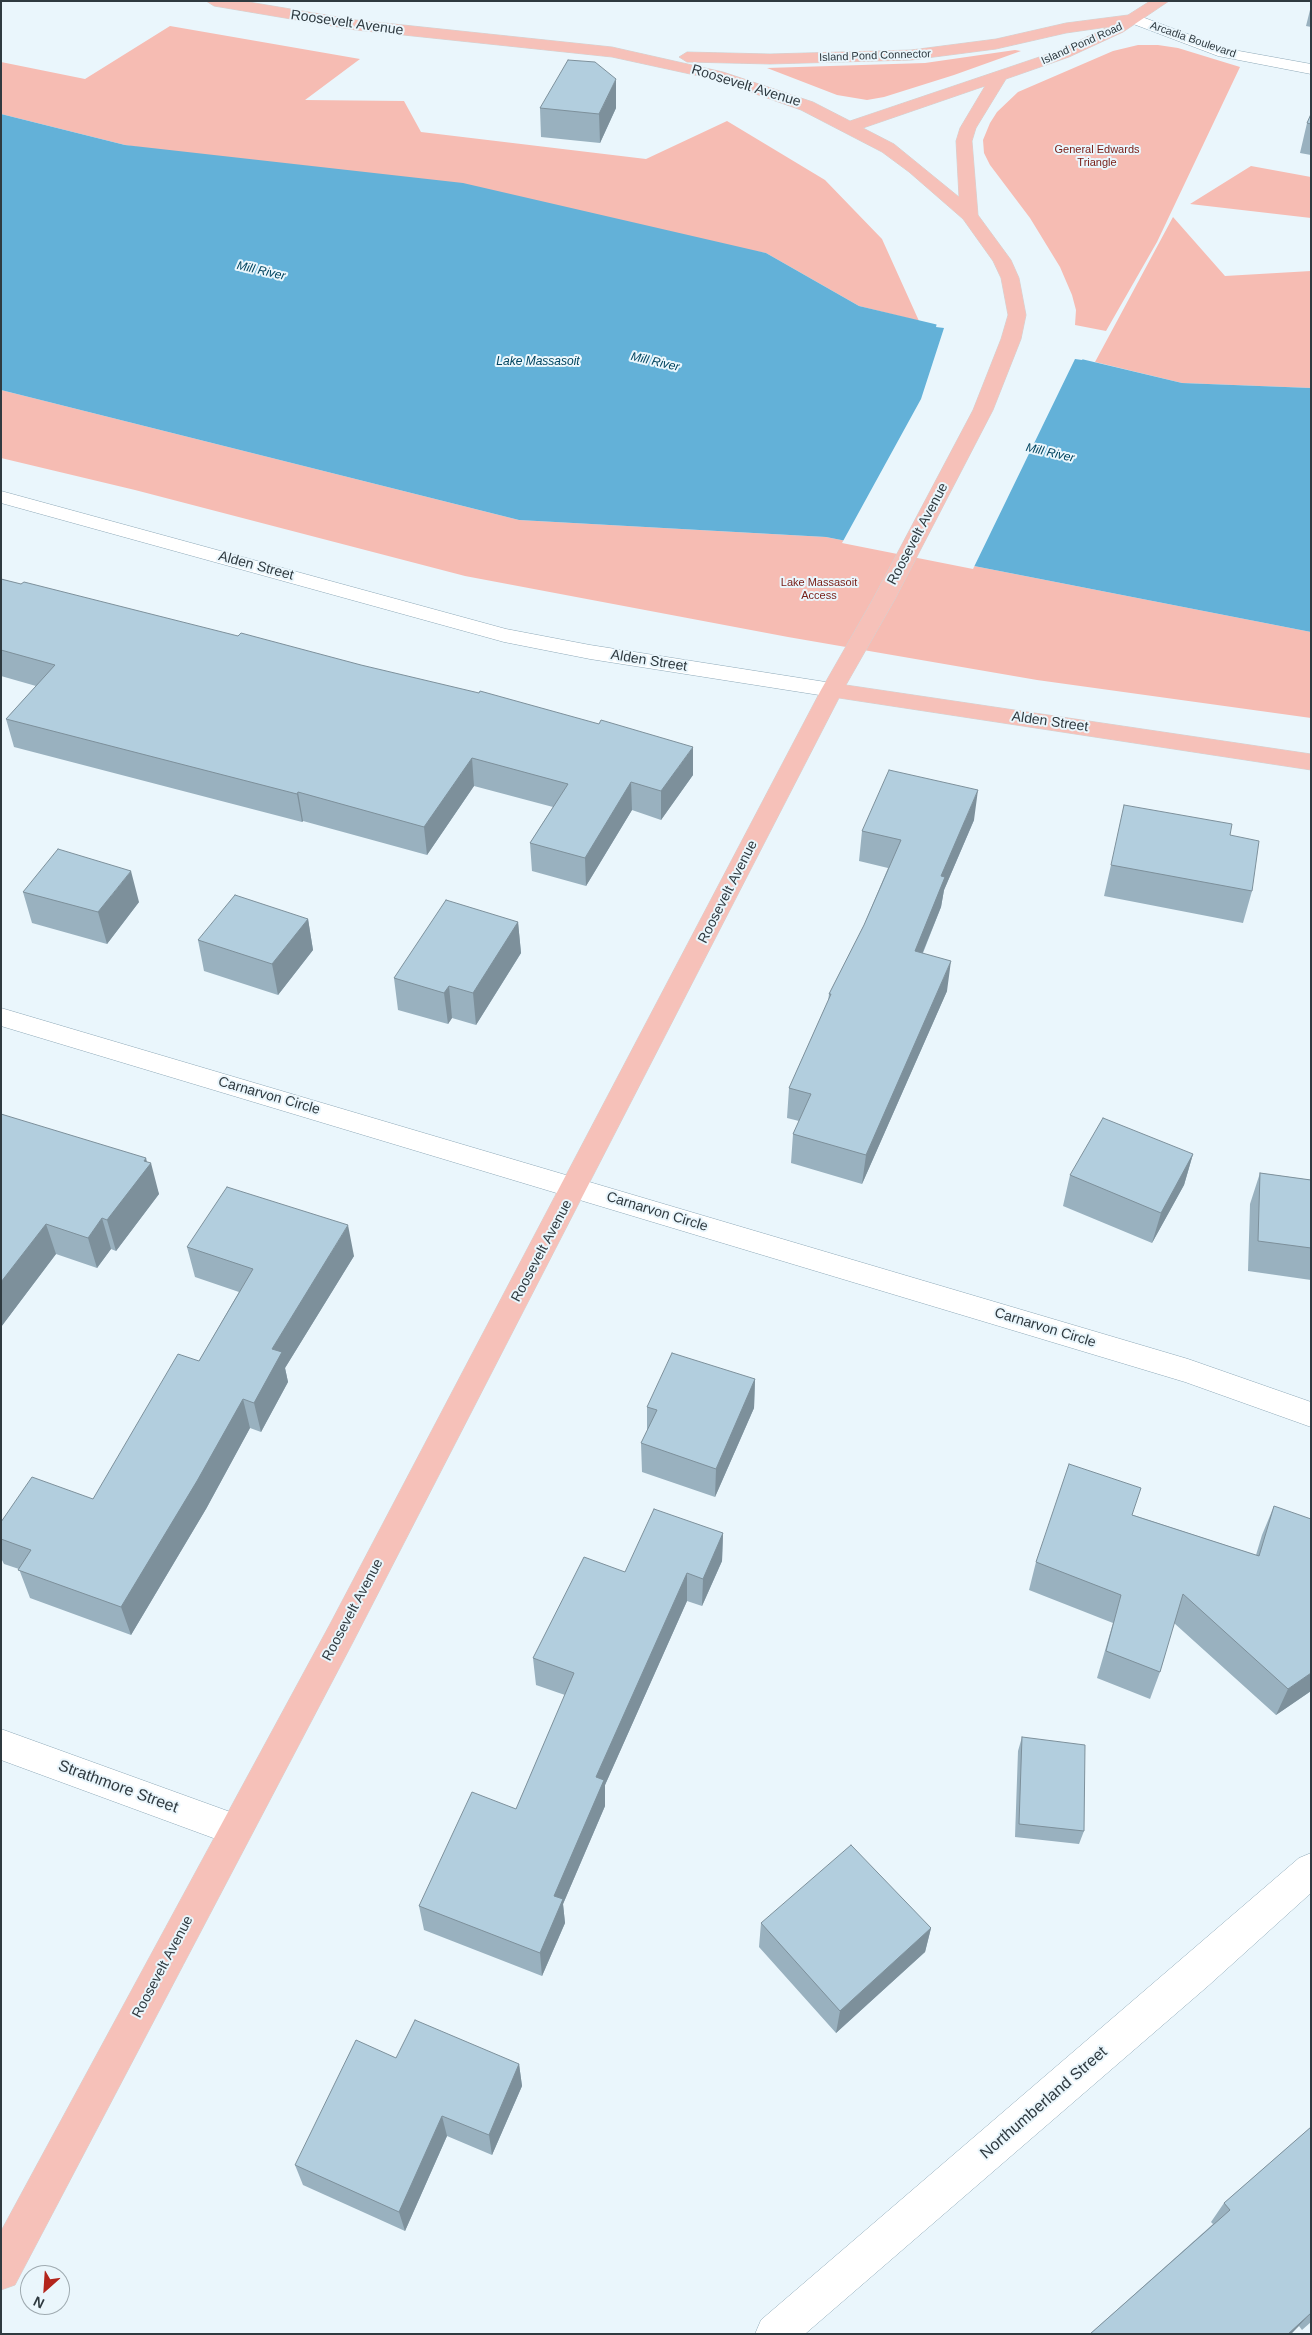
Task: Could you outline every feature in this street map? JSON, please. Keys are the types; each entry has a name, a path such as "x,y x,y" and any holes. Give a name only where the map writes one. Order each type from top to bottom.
{"main road":[{"name":"Roosevelt Avenue","path":"1,2271 575,1187 832,690 884,600 983,410 1011,339 1017,315 1010,278 1002,260 969,215 915,168 888,148 807,106 764,90 690,68 612,52 356,25 214,1"},
{"name":"Island Pond Road","path":"850,127 1076,49 1134,19 1160,1"},
{"name":"Island Pond Connector","path":"612,52 770,59 911,56 996,44 1066,28 1134,19"},
{"path":"969,215 964,141 976,114 999,77"},
{"name":"Alden Street","path":"832,690 1311,762"}],"street":[{"name":"Arcadia Boulevard","path":"1134,19 1224,52 1311,70"},
{"name":"Alden Street","path":"1,497 504,635 590,652 832,690"},
{"name":"Carnarvon Circle","path":"1,1017 1188,1371 1311,1415"},
{"name":"Strathmore Street","path":"1,1744 235,1830"},
{"name":"Northumberland Street","path":"775,2334 1195,1974 1311,1870"}],"green space":[{"path":"170,26 360,59 305,100 404,101 421,132 646,159 727,121 825,180 882,239 919,321 859,306 766,253 125,145 1,114 1,62 85,79"},
{"name":"General Edwards Triangle","path":"1138,45 1178,48 1240,67 1157,242 1106,331 1075,325 1076,310 1060,267 1030,218 990,165 984,153 983,140 997,112 1018,92 1113,51"},
{"path":"1015,50 1021,51 954,75 884,97 867,100 837,95 767,68 925,63"},
{"path":"1251,166 1311,177 1311,218 1190,204"},
{"path":"1173,217 1225,276 1311,271 1311,388 1182,383 1095,362"},
{"name":"Lake Massasoit Access","path":"1,390 519,520 826,537 1311,632 1311,718 1037,680 788,637 465,576 135,490 1,458"}],"water":[{"name":"Lake Massasoit","path":"1,114 125,145 463,183 766,253 859,306 1182,383 1311,388 1311,632 826,537 519,520 1,390"}],"pier":[{"path":"937,323 1084,357 1082,360 1075,359 973,569 842,543 921,399 944,328 936,327"}],"building":[{"path":"568,60 595,62 616,79 599,114 540,108"},
{"path":"1311,114 1311,124 1307,123"},
{"path":"1,579 21,584 24,582 238,636 241,633 361,665 479,693 480,691 599,724 601,720 693,747 661,791 631,782 585,858 530,843 568,784 472,758 424,827 298,792 297,794 6,719 55,665 1,650"},
{"path":"889,770 978,790 941,876 945,877 915,951 951,961 866,1155 793,1134 811,1094 789,1088 831,994 829,994 864,925 901,840 862,831"},
{"path":"1124,805 1232,824 1230,835 1259,841 1252,891 1111,865"},
{"path":"58,849 131,871 98,912 23,892"},
{"path":"235,895 308,919 272,964 198,940"},
{"path":"446,900 518,922 473,993 449,986 444,993 394,978"},
{"path":"1,1114 146,1158 144,1161 151,1163 107,1220 102,1218 88,1238 46,1224 1,1282"},
{"path":"1103,1118 1193,1154 1161,1213 1070,1175"},
{"path":"1260,1173 1311,1180 1311,1248 1258,1241"},
{"path":"227,1187 348,1225 272,1349 282,1352 254,1403 243,1399 197,1481 121,1607 18,1570 31,1550 1,1539 1,1522 32,1477 93,1499 178,1354 199,1361 253,1269 187,1247"},
{"path":"672,1353 755,1379 716,1469 641,1443 657,1410 647,1407"},
{"path":"1069,1464 1141,1488 1132,1515 1259,1556 1274,1506 1311,1519 1311,1673 1288,1689 1183,1594 1160,1672 1106,1651 1121,1595 1036,1562"},
{"path":"654,1509 723,1533 703,1579 687,1573 596,1777 604,1780 554,1896 563,1899 540,1953 419,1906 472,1792 516,1809 574,1673 533,1658 584,1557 625,1572"},
{"path":"1022,1737 1085,1745 1084,1831 1019,1824"},
{"path":"851,1845 931,1928 840,2011 761,1923"},
{"path":"415,2020 519,2064 489,2135 442,2116 399,2212 295,2165 356,2040 396,2058"},
{"path":"1311,2127 1311,2313 1288,2334 1090,2334 1230,2210 1224,2203"}],"water label":[{"name":"Mill River","path":"261,271"},
{"name":"Mill River","path":"655,362"},
{"name":"Mill River","path":"1050,453"}]}
